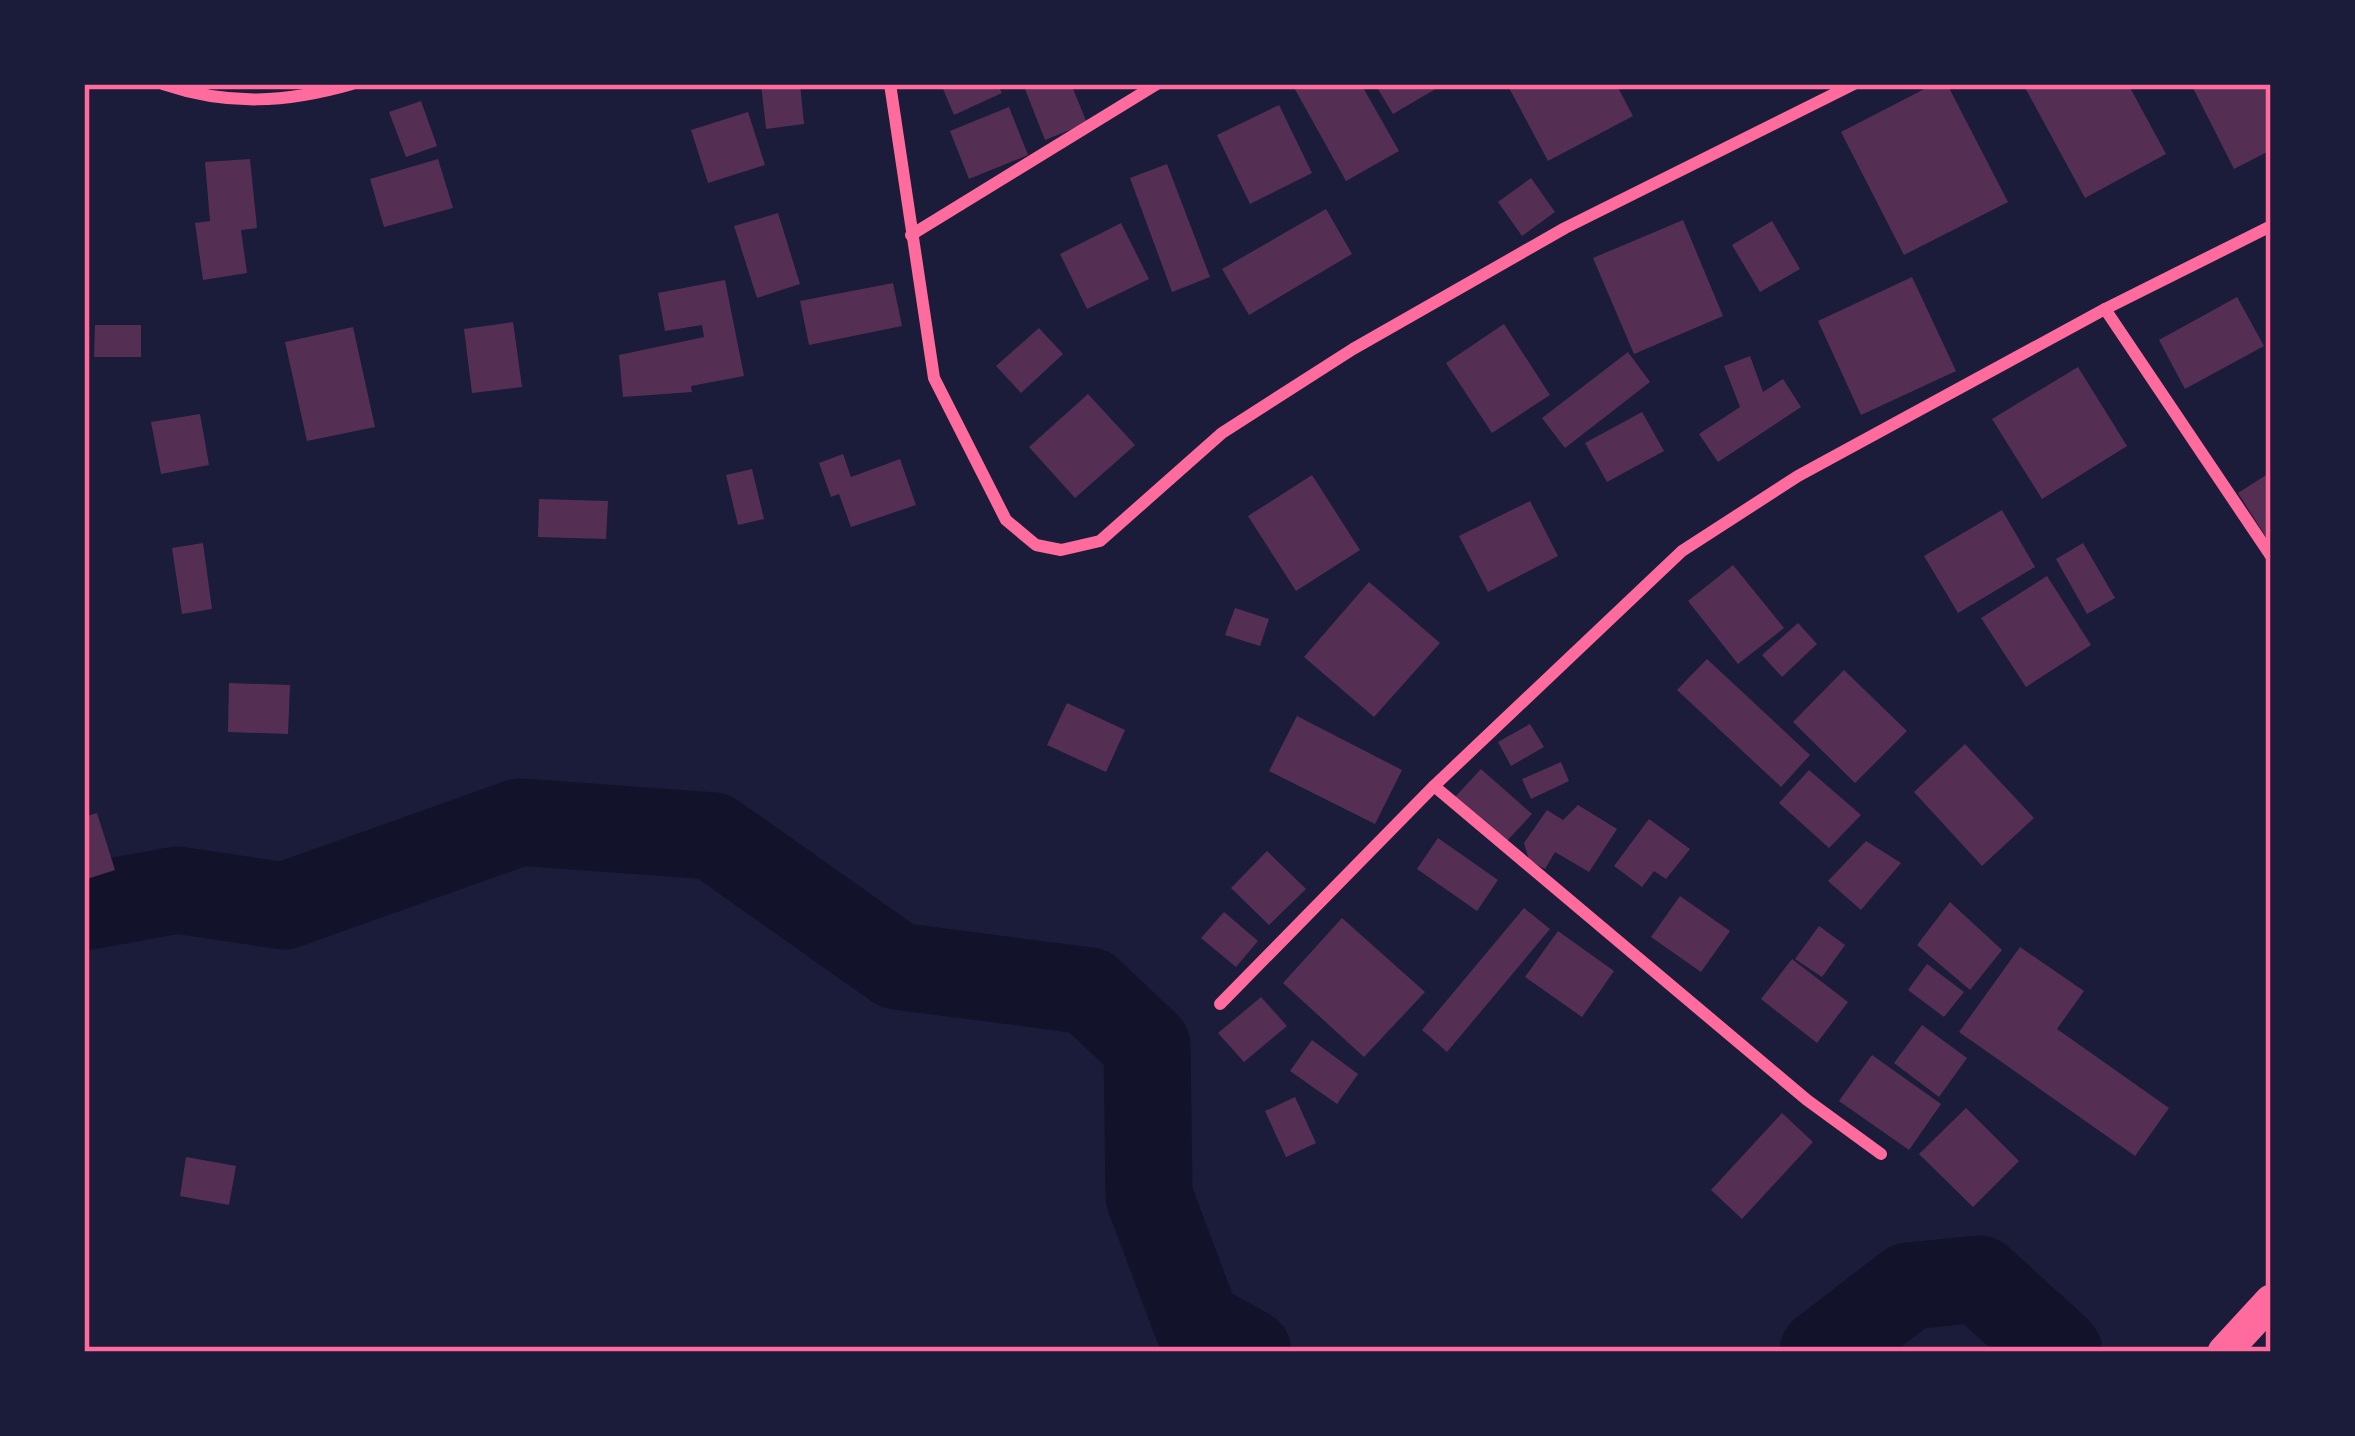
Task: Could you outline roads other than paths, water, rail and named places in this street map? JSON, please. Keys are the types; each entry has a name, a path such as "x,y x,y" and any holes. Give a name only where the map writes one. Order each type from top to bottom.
{"highway":[{"path":"2224,1352 2271,1301"}],"street":[{"path":"163,84 204,98 265,101 297,100 352,84"},
{"path":"890,84 934,378 1006,520 1036,545 1061,550 1100,541 1222,433 1353,349 1565,228 1854,84"},
{"path":"911,235 1157,84"},
{"path":"1220,1004 1434,786 1682,550 1798,476 2105,309 2271,226"},
{"path":"2105,309 2271,556"},
{"path":"1434,786 1808,1100 1881,1154"}],"waterway":[{"path":"84,907 177,890 284,906 520,822 713,836 897,966 1089,991 1147,1046 1149,1196 1197,1324 1248,1352"},
{"path":"1823,1352 1909,1286 1979,1279 2059,1352"}]}
